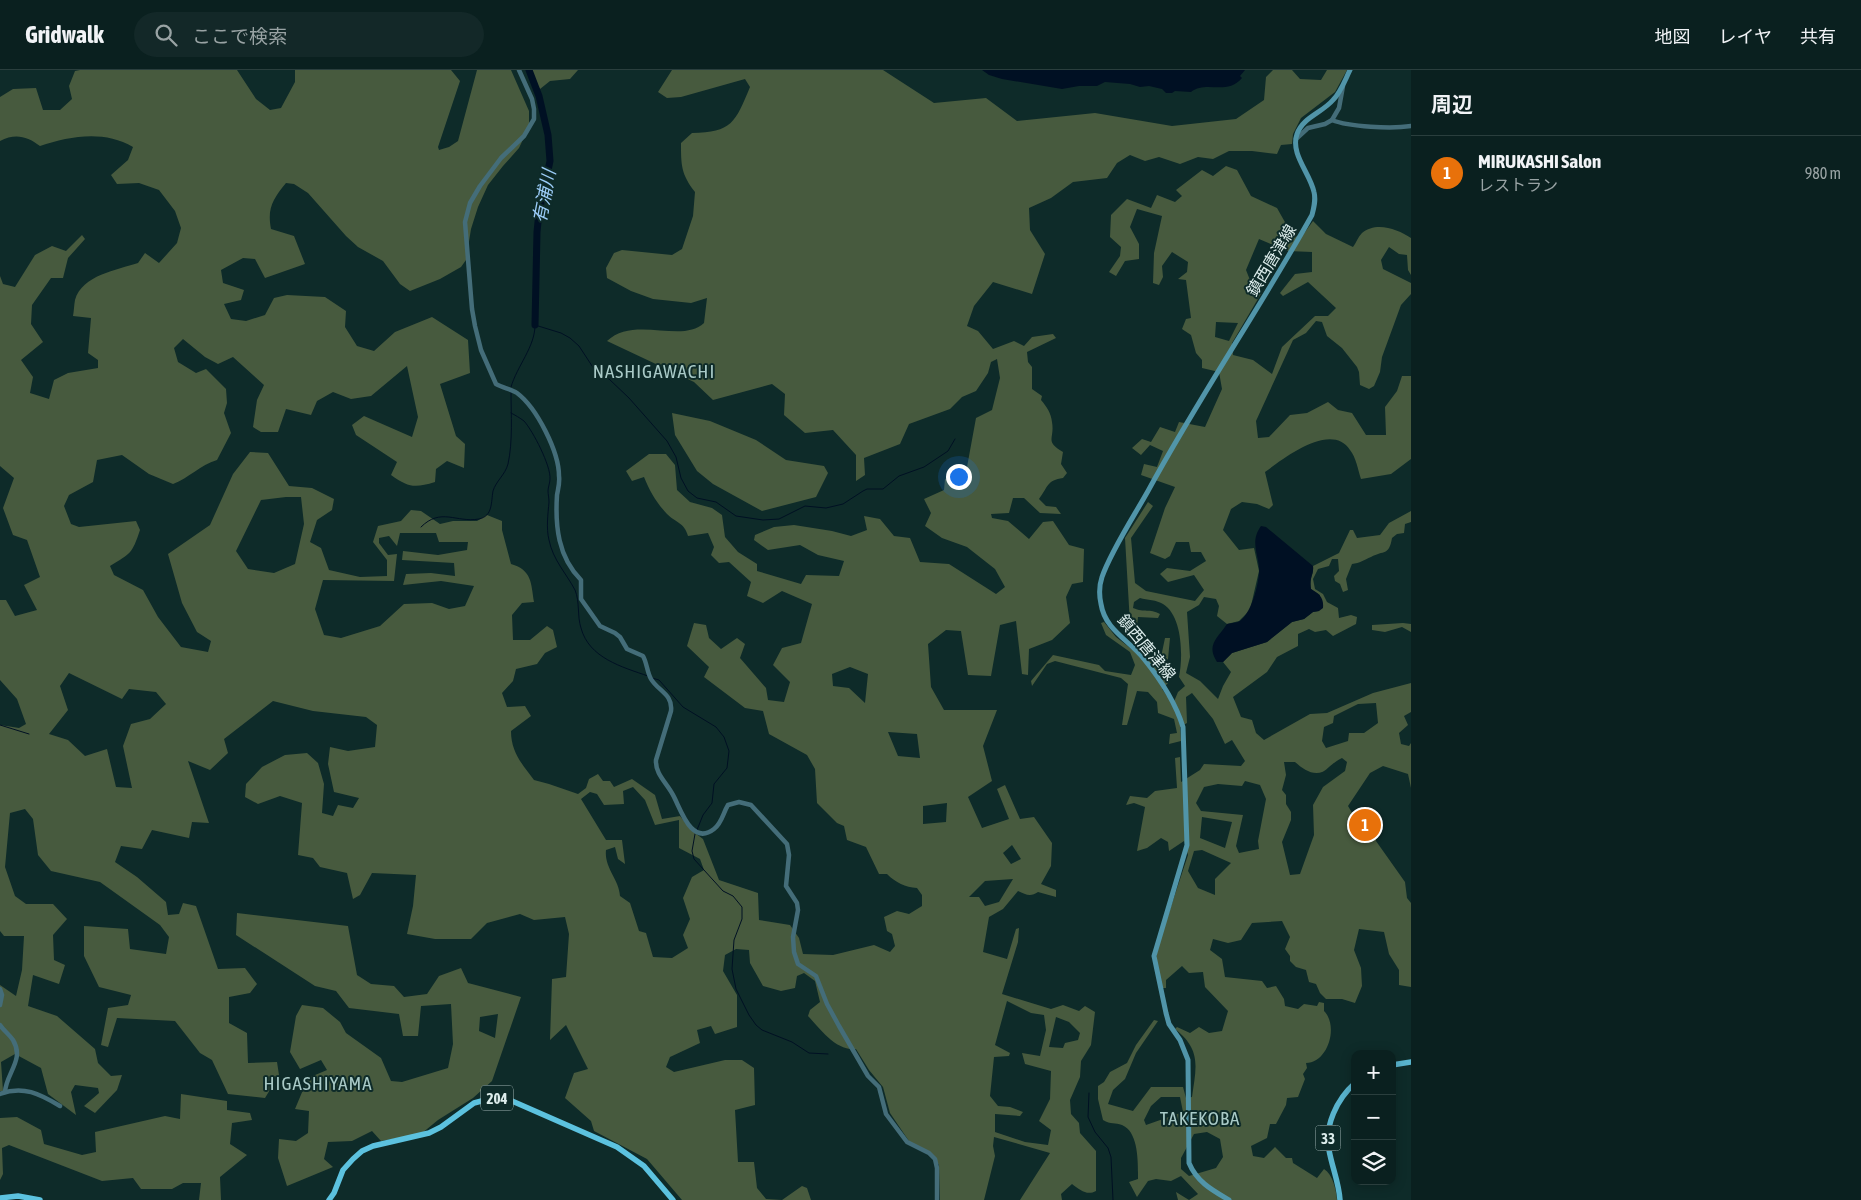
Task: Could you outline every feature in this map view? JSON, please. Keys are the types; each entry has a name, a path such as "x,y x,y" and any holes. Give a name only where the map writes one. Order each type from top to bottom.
{"highway":[{"name":"204","path":"329,1200 334,1194 343,1170 362,1151 373,1146 429,1133 441,1127 474,1103 493,1098 512,1101 616,1147 644,1166 673,1200"},
{"path":"0,1198 18,1196 40,1200"}],"main road":[{"path":"1296,139 1301,126 1332,101 1350,70"},
{"name":"鎮西唐津線","path":"1229,1200 1200,1182 1190,1164 1188,1060 1180,1040 1169,1024 1154,956 1187,845 1183,727 1166,688 1144,659 1120,636 1108,621 1101,606 1100,590 1105,569 1159,471 1312,215 1315,201 1314,194 1298,154 1296,139"},
{"path":"1396,1064 1411,1062"},
{"name":"33","path":"1340,1200 1340,1190 1328,1148 1328,1133 1332,1117 1340,1099 1351,1087"}],"street":[{"path":"520,70 532,99 534,119 524,136 501,158 480,186 470,203 465,222 472,309 481,350 496,384 516,392 547,431 559,476 557,514 561,548 573,572 581,580 581,599 600,626 620,637 627,649 642,656 650,678 670,698 672,704 671,711 656,760 656,766 660,775 673,794 686,822 697,831 703,833 714,829 719,824 728,806 739,802 751,805 784,839 789,855 786,886 798,910 793,937 794,952 798,964 816,976 827,1004 839,1026 868,1076 879,1087 886,1114 907,1142 935,1159 937,1168 937,1200"},
{"path":"1296,139 1308,128 1326,124 1332,120 1339,108 1343,84"},
{"path":"1332,120 1343,123 1387,127 1411,126"},
{"path":"0,990 2,995 0,1005"},
{"path":"0,1025 14,1043 16,1056 16,1065 7,1079 3,1093 20,1090 36,1092 60,1106"}],"green space":[{"path":"237,70 256,99 270,110 281,108 295,82 295,70 451,70 460,81 438,147 439,150 449,147 458,141 477,70 511,70 529,111 529,127 519,148 488,185 478,207 471,229 466,260 461,267 440,279 410,291 400,284 383,261 358,247 346,236 308,193 294,184 286,183 272,204 270,215 271,229 294,236 305,264 265,278 255,259 243,258 221,270 223,283 244,290 241,300 224,304 231,319 246,321 265,315 274,298 287,295 325,297 346,311 345,327 357,346 374,351 395,332 432,317 468,340 470,373 440,384 456,436 465,444 464,468 447,461 436,469 435,482 417,486 408,485 391,475 397,462 356,435 352,425 364,416 412,437 418,417 407,366 371,396 351,399 333,392 317,401 311,415 286,409 278,432 261,432 253,427 257,400 264,385 233,357 218,364 205,357 183,339 174,348 178,362 196,373 206,369 226,389 227,403 224,413 231,433 217,460 173,484 149,474 122,455 97,460 93,482 69,495 64,506 71,524 79,527 136,521 140,530 133,549 110,566 114,575 143,590 158,617 181,647 208,652 211,641 197,632 182,603 168,554 210,525 233,474 250,452 268,453 289,486 312,488 334,499 332,510 317,520 310,542 321,548 329,570 360,577 387,576 387,560 373,542 378,526 401,521 411,510 421,511 440,524 453,521 477,521 487,515 502,521 502,530 511,564 527,574 531,583 534,602 522,603 512,615 513,640 530,640 547,626 553,630 557,647 545,653 537,664 516,669 513,681 502,693 507,707 525,706 531,716 511,731 515,752 521,763 534,780 578,794 586,788 589,779 598,774 603,781 610,781 614,787 632,779 655,795 662,819 680,816 691,830 703,839 719,880 758,893 759,920 790,925 799,938 803,954 833,955 874,945 890,952 895,946 892,934 887,931 884,917 897,911 909,914 922,906 922,895 917,888 901,884 887,874 879,874 866,847 847,840 844,826 837,823 817,803 815,769 807,755 769,734 763,711 745,708 704,677 709,667 687,646 694,623 706,625 709,638 721,649 737,638 745,644 740,658 766,688 768,700 784,702 790,682 773,665 782,648 801,643 812,604 782,591 763,603 747,596 751,582 729,562 719,563 711,555 714,547 708,533 688,536 682,525 667,514 660,505 644,477 632,481 626,471 649,454 666,454 675,465 677,490 690,502 712,508 722,515 725,537 738,552 757,564 757,571 801,584 806,575 839,576 844,561 818,555 800,545 768,550 754,540 755,535 774,527 794,525 851,536 867,530 864,516 880,519 894,536 910,538 920,562 949,564 996,594 1005,587 995,569 967,547 942,538 925,526 931,513 924,499 944,490 945,479 967,467 976,418 992,410 1000,378 997,359 991,362 988,373 976,391 962,397 950,409 909,424 900,444 864,458 865,475 856,481 856,455 833,430 805,433 784,415 785,394 772,384 713,400 694,382 607,341 618,334 630,330 683,331 695,329 704,323 707,298 691,303 653,299 631,291 607,278 606,268 614,253 622,250 672,255 682,249 693,216 695,192 687,180 683,169 681,143 692,133 716,130 730,123 736,117 750,87 745,79 681,97 667,98 658,92 672,70 883,70 934,103 986,98 1017,121 1095,113 1172,126 1236,119 1264,100 1266,77 1273,70 1292,70 1300,79 1321,80 1327,70 1347,70 1335,92 1301,118 1293,134 1292,144 1281,145 1277,154 1229,151 1213,159 1198,157 1180,164 1159,157 1145,161 1130,155 1117,163 1107,178 1073,182 1051,198 1029,208 1030,230 1045,254 1032,294 993,282 974,306 967,326 978,331 993,349 1014,341 1024,346 1032,337 1053,334 1056,338 1027,352 1028,362 1032,367 1032,389 1042,396 1041,400 1050,413 1053,428 1052,442 1063,452 1061,464 1067,473 1063,478 1051,482 1039,499 1046,506 1056,507 1061,514 1040,513 1024,498 1013,498 1009,513 991,514 992,518 1008,521 1029,539 1043,522 1053,521 1069,545 1084,549 1083,582 1072,584 1066,597 1070,623 1052,640 1029,649 1028,675 1022,674 1016,621 1000,625 991,676 968,675 961,631 946,630 928,644 931,687 944,710 997,710 983,746 992,781 968,797 982,828 1009,819 997,789 1005,785 1020,819 1034,817 1052,843 1051,866 1041,884 1056,890 1056,897 1038,892 1028,895 1018,891 1003,909 989,917 983,952 1007,959 1016,929 1019,928 1018,942 1002,994 1051,1009 1063,1005 1079,1011 1085,1006 1095,1012 1091,1045 1081,1061 1080,1077 1070,1100 1071,1114 1079,1123 1080,1133 1096,1151 1096,1191 1087,1193 1072,1184 1061,1194 1062,1200 1020,1200 1050,1153 994,1137 995,1156 984,1200 940,1200 939,1165 932,1154 911,1144 890,1113 883,1087 869,1070 856,1049 842,1047 835,1043 808,1016 810,1010 820,1002 815,981 804,973 797,976 795,988 781,991 763,986 750,963 749,950 736,949 725,955 723,971 737,995 737,1027 715,1034 711,1026 697,1030 700,1043 670,1057 666,1067 674,1072 725,1060 742,1060 754,1068 755,1105 735,1110 738,1162 754,1162 757,1188 766,1199 782,1200 682,1200 647,1159 594,1131 591,1121 565,1098 574,1073 588,1069 566,1025 550,1040 552,979 566,977 569,934 565,917 534,920 520,914 487,923 471,939 435,939 407,934 413,906 416,875 372,873 360,895 353,899 347,873 320,867 313,858 298,855 302,803 280,796 258,804 245,797 246,784 262,767 285,755 307,753 318,763 324,784 322,813 333,816 338,805 353,808 359,798 334,792 328,764 330,747 348,751 375,747 377,725 366,717 313,711 273,701 224,739 228,753 210,770 188,761 209,823 192,822 189,838 152,830 142,849 121,846 115,862 137,877 166,902 168,915 179,914 183,903 196,906 218,969 245,968 257,984 250,993 229,997 229,1023 247,1033 248,1063 277,1062 279,1075 265,1098 228,1094 212,1060 200,1053 175,1021 117,1018 108,1047 101,1045 108,1008 128,1005 131,995 99,987 84,956 84,926 128,929 130,949 166,954 169,937 160,925 100,882 51,871 38,855 33,819 25,809 10,813 5,867 15,896 26,904 53,904 67,919 53,935 54,960 65,965 59,984 33,975 28,1006 57,1016 95,1049 98,1063 111,1076 122,1075 117,1090 95,1113 84,1106 99,1093 98,1088 75,1085 71,1092 76,1115 48,1094 41,1068 15,1054 1,1062 3,1091 0,1091 0,985 16,996 22,970 24,936 4,936 0,931 0,725 19,728 26,724 17,699 0,680 0,600 6,600 15,616 37,610 24,585 40,577 27,540 13,535 3,508 14,478 0,466 0,276 3,284 15,287 35,255 52,246 66,251 82,235 85,239 68,258 63,278 51,278 32,305 31,324 43,342 21,360 33,377 30,393 49,399 54,380 68,373 98,368 98,360 88,353 91,318 73,316 75,300 79,292 92,279 138,263 145,253 159,263 177,243 181,228 175,211 159,190 139,183 117,184 111,175 128,160 133,147 110,138 87,136 75,137 40,146 26,138 16,136 0,141 0,97 13,89 36,88 43,110 60,110 72,99 69,86 75,71","holes":["301,497 304,524 295,564 274,573 248,569 236,551 261,500","400,533 436,533 439,542 468,542 467,550 438,555 403,551 402,560 454,563 455,576 431,573 406,574 403,585 441,581 474,586 465,606 449,609 432,603 404,604 380,626 341,638 324,635 315,609 323,580 394,581 397,554 388,555 379,543 379,538 389,536 397,546","850,667 868,674 865,703 849,688 833,686 832,674","69,673 122,699 129,689 156,692 166,704 150,719 131,724 123,746 132,788 116,787 107,749 85,756 68,740 49,734 68,710 60,686","888,732 917,734 920,758 898,756","633,787 645,800 655,825 679,820 679,848 700,859 704,870 692,877 683,898 690,919 683,935 688,948 672,958 653,957 646,933 639,931 630,903 620,896 607,862 606,850 615,847 618,859 625,864 622,840 606,840 581,799 590,792 597,794 604,805 624,804 623,791","947,803 946,822 923,824 923,806","1012,845 1021,859 1011,864 1003,853","1013,879 999,902 985,906 979,897 969,897 985,881","1007,1001 1031,1013 1044,1015 1046,1030 1040,1056 1022,1053 1025,1064 1051,1071 1050,1099 1039,1121 1051,1130 1048,1145 1025,1142 995,1132 995,1114 1020,1116 1023,1112 1010,1107 998,1106 990,1096 994,1057 1009,1056 1010,1053 995,1045","1056,1017 1069,1022 1080,1033 1078,1040 1065,1043 1063,1048 1049,1047"]},
{"path":"527,70 578,70 570,79 550,81 540,89"},
{"path":"1226,166 1237,170 1251,196 1277,208 1290,231 1300,239 1313,221 1326,234 1353,247 1362,233 1374,227 1393,229 1411,238 1411,275 1408,270 1407,255 1399,254 1389,247 1381,260 1383,269 1411,283 1411,294 1401,305 1382,357 1380,372 1374,386 1369,389 1360,385 1357,367 1342,348 1327,336 1322,322 1316,321 1306,333 1293,340 1256,421 1258,438 1269,437 1290,415 1307,413 1328,402 1338,410 1352,413 1366,435 1386,435 1385,407 1397,391 1402,376 1411,376 1411,459 1391,474 1361,479 1350,450 1342,442 1331,439 1307,445 1283,459 1265,472 1273,505 1269,509 1257,504 1242,502 1231,509 1223,530 1239,550 1254,548 1259,571 1250,610 1239,621 1227,624 1217,616 1219,606 1216,599 1204,597 1199,605 1187,612 1190,657 1186,673 1200,681 1218,699 1231,672 1223,662 1232,653 1267,642 1292,622 1304,619 1313,612 1319,611 1320,595 1311,589 1313,566 1339,553 1350,530 1353,530 1357,538 1380,535 1389,523 1411,511 1411,522 1405,524 1404,533 1397,534 1392,538 1389,548 1385,552 1352,564 1346,579 1348,590 1343,592 1340,584 1335,581 1334,576 1339,571 1338,559 1332,559 1329,566 1318,569 1313,579 1315,589 1323,594 1327,602 1338,608 1339,618 1351,615 1357,617 1356,624 1333,636 1326,630 1315,632 1309,629 1298,634 1298,646 1277,657 1267,672 1233,697 1241,717 1252,720 1256,733 1264,740 1310,714 1327,713 1373,693 1411,683 1411,712 1404,716 1408,725 1399,733 1401,744 1409,746 1411,743 1411,788 1408,774 1383,766 1370,773 1348,806 1354,816 1363,820 1377,833 1376,841 1405,882 1407,898 1411,903 1411,987 1399,985 1399,970 1389,954 1384,932 1359,929 1354,950 1361,968 1362,986 1355,1003 1342,999 1326,999 1320,993 1316,984 1309,982 1306,970 1296,967 1290,961 1290,956 1285,949 1290,937 1282,921 1252,923 1241,940 1228,943 1213,939 1210,950 1222,959 1225,977 1262,981 1267,988 1276,986 1284,999 1285,1006 1298,1009 1304,1004 1317,1006 1319,1002 1324,1003 1324,1011 1331,1025 1329,1043 1325,1051 1314,1061 1306,1063 1307,1068 1303,1074 1305,1079 1298,1097 1287,1098 1286,1105 1276,1124 1270,1124 1267,1138 1251,1146 1253,1156 1264,1158 1275,1147 1286,1158 1292,1158 1293,1163 1317,1178 1324,1169 1332,1179 1337,1200 1189,1200 1198,1194 1181,1176 1171,1181 1156,1179 1148,1181 1137,1197 1129,1182 1138,1179 1135,1141 1128,1129 1122,1125 1103,1120 1098,1099 1098,1086 1104,1082 1110,1072 1127,1063 1136,1045 1154,1020 1158,1021 1136,1053 1125,1079 1113,1090 1108,1104 1133,1111 1151,1087 1183,1087 1186,1098 1192,1097 1195,1077 1193,1052 1190,1044 1175,1029 1177,1027 1190,1033 1199,1027 1209,1033 1222,1031 1228,1011 1205,987 1203,972 1189,973 1182,966 1166,980 1166,988 1162,988 1156,959 1158,946 1188,855 1184,841 1169,851 1168,842 1161,838 1147,848 1137,851 1145,807 1134,803 1126,805 1130,796 1147,798 1155,791 1177,788 1175,758 1180,757 1181,782 1200,770 1204,764 1241,766 1245,761 1232,740 1225,744 1213,719 1192,693 1186,697 1187,723 1180,727 1181,741 1169,744 1170,734 1177,733 1174,719 1158,713 1157,702 1148,692 1137,691 1127,725 1122,725 1128,684 1121,678 1055,661 1047,664 1032,686 1031,681 1053,655 1099,665 1105,671 1131,675 1135,665 1130,652 1106,635 1101,623 1104,622 1116,637 1134,651 1143,647 1155,662 1161,657 1165,638 1170,638 1168,659 1158,668 1168,683 1162,689 1173,704 1178,692 1185,686 1179,677 1181,649 1178,627 1170,610 1161,603 1140,598 1134,602 1133,608 1160,614 1158,618 1138,617 1137,626 1130,624 1125,538 1148,502 1153,506 1131,538 1135,583 1146,591 1195,601 1204,590 1194,575 1168,582 1160,574 1167,568 1190,571 1206,561 1201,552 1191,552 1189,542 1176,542 1170,556 1165,559 1150,553 1165,508 1175,487 1141,475 1144,464 1157,467 1163,451 1150,445 1141,455 1132,448 1142,439 1151,442 1160,427 1175,432 1179,422 1205,427 1222,389 1219,372 1202,368 1202,360 1196,353 1191,335 1182,329 1186,319 1191,318 1186,280 1178,279 1187,272 1188,262 1172,252 1162,266 1163,277 1159,285 1153,283 1154,253 1162,216 1137,209 1130,227 1139,244 1139,259 1125,261 1116,276 1109,272 1120,256 1121,247 1110,237 1111,215 1127,199 1151,208 1157,195 1175,202 1182,196 1176,190 1202,170 1213,176","holes":["1259,239 1288,251 1312,252 1312,272 1295,274 1280,293 1283,296 1308,282 1336,308 1328,316 1315,316 1282,347 1272,374 1253,360 1233,355 1232,343 1262,292 1252,285 1246,270","1216,322 1238,323 1229,341 1215,337","1376,703 1378,723 1364,733 1349,733 1348,741 1326,748 1322,741 1324,727 1333,723 1334,716 1358,704","1342,758 1347,762 1345,771 1323,787 1313,805 1314,835 1300,874 1290,875 1282,842 1291,820 1291,812 1286,804 1286,795 1282,790 1286,775 1284,762 1295,762 1307,771 1320,773","1245,781 1260,785 1266,799 1258,841 1259,849 1239,853 1236,846 1243,815 1201,811 1196,803 1204,787 1218,784 1242,786","1202,817 1232,822 1225,848 1200,838","1202,850 1231,863 1215,879 1215,895 1198,888 1188,871 1194,851","1161,1097 1180,1097 1183,1112 1146,1125 1144,1120 1151,1106","1207,1132 1220,1139 1223,1157 1216,1168 1189,1176 1181,1169 1181,1158 1194,1134"]},
{"path":"672,413 710,421 756,440 786,460 824,466 828,473 816,497 762,511 713,484 697,471 675,435"},
{"path":"1411,624 1411,632 1402,627 1385,632 1372,630 1372,625"},
{"path":"237,913 348,926 357,975 371,984 394,986 404,997 427,994 439,976 461,968 468,983 521,997 492,1081 473,1098 438,1120 421,1134 381,1141 372,1131 352,1141 328,1142 324,1159 333,1167 287,1186 278,1158 279,1139 296,1141 308,1133 309,1111 295,1109 308,1078 327,1070 321,1060 300,1069 290,1052 296,1016 302,1005 323,1008 340,1022 346,1033 381,1058 391,1081 402,1082 448,1068 453,1044 451,1004 421,1006 418,1036 403,1036 399,1014 349,1008 336,991 315,986 236,935","holes":["498,1014 495,1038 479,1031 480,1017"]},
{"path":"181,1094 227,1101 227,1110 250,1113 252,1120 232,1123 230,1144 247,1155 220,1177 221,1200 199,1200 201,1183 183,1183 172,1189 141,1189 133,1178 102,1181 9,1145 2,1148 3,1174 0,1180 0,1118 17,1117 41,1130 44,1144 82,1155 96,1152 95,1132 165,1116 180,1119"},
{"path":"802,1186 807,1188 811,1200 782,1200"},
{"path":"1176,1192 1189,1200 1178,1200"}],"water":[{"path":"982,70 1245,70 1240,76 1242,78 1230,86 1203,87 1191,92 1175,91 1166,93 1162,89 1149,86 1140,87 1130,84 1105,82 1097,86 1079,86 1062,89 1002,79 989,75"},
{"path":"1261,526 1266,527 1313,566 1311,589 1320,596 1323,601 1323,608 1313,612 1304,619 1292,622 1267,642 1232,653 1223,662 1217,662 1213,651 1214,642 1227,624 1238,622 1243,618 1254,598 1259,574 1255,542"}],"waterway":[{"name":"有浦川","path":"529,70 539,96 548,135 550,161 539,212 537,232 535,325"},
{"path":"511,387 529,349 535,325 561,333 579,346 596,372 609,379 629,398 667,441 676,457 681,478 688,491 697,498 716,502 736,516 763,520 779,519 805,506 826,508 843,504 867,489 883,489 899,476 924,467 948,451 955,439"},
{"path":"421,527 435,518 449,517 471,520 484,517 489,512 494,487 505,471 510,455 511,391"},
{"path":"511,413 524,421 528,426 548,466 550,473 547,526 549,540 557,560 575,590 581,628 585,638 591,647 608,660 648,676"},
{"path":"652,678 659,680 683,707 716,727 724,737 729,751 727,768 714,784 712,803 703,815 697,830"},
{"path":"0,725 29,734"},
{"path":"695,834 692,851 694,859 723,891 733,896 742,907 742,919 734,940 732,969 736,989 749,1015 762,1030 792,1042 809,1053 828,1054"},
{"path":"1089,1093 1088,1117 1095,1132 1108,1148 1111,1157 1113,1200"}],"place":[{"name":"MIRUKASHI Salon","path":"1365,825"}],"district":[{"name":"NASHIGAWACHI","path":"654,371"},
{"name":"HIGASHIYAMA","path":"318,1083"},
{"name":"TAKEKOBA","path":"1200,1118"}]}
